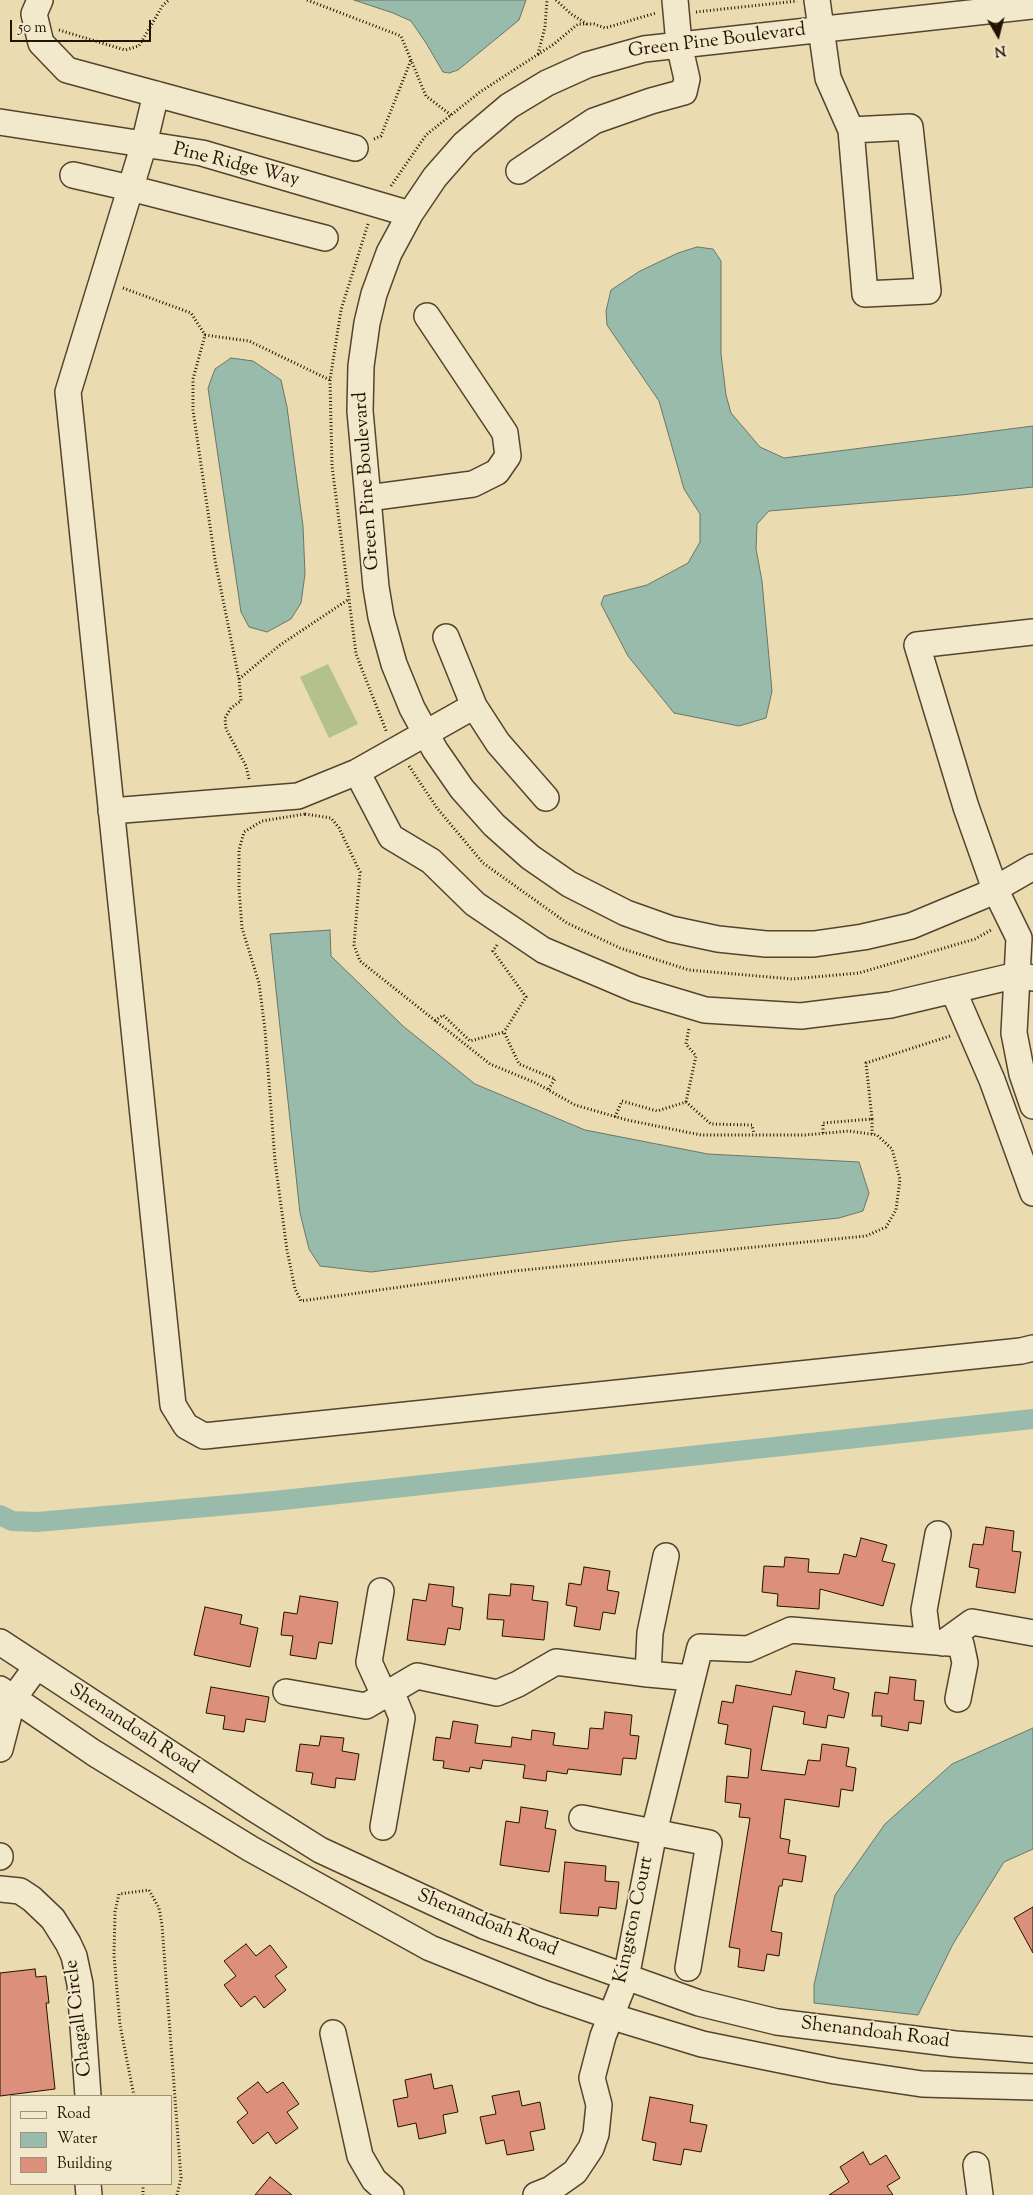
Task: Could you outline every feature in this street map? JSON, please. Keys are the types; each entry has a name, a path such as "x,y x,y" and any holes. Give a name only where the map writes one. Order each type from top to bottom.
{"street":[{"path":"817,0 828,78 851,130 865,294 928,291 910,127 851,130"},
{"path":"519,171 594,121 651,101 684,92 687,79 680,44 684,6"},
{"name":"Green Pine Boulevard","path":"1033,6 820,28 644,49 587,65 547,83 509,106 464,144 434,177 410,214 389,253 374,294 367,323 361,366 360,411 376,587 394,664 412,708 434,750 462,789 494,825 530,857 583,892 626,913 671,929 718,939 766,944 814,944 863,937 911,926 996,889 1033,867"},
{"path":"38,12 42,43 67,70 356,148"},
{"path":"156,94 144,144 68,392 173,1405 186,1426 204,1436 1021,1351 1033,1348"},
{"name":"Pine Ridge Way","path":"0,122 202,153 410,214"},
{"path":"73,175 325,238"},
{"path":"368,498 473,484 497,472 508,456 505,433 427,316"},
{"path":"1033,632 918,645 966,807 996,889 1019,938 1025,976 1014,1033 1022,1074 1033,1106"},
{"path":"446,637 474,706 498,743 546,798"},
{"path":"111,811 298,796 357,772 474,706"},
{"path":"357,772 391,836 430,861 475,904 551,953 635,989 704,1010 801,1016 890,1005 1025,976"},
{"path":"953,990 992,1080 1033,1193"},
{"path":"938,1534 924,1610 944,1643 965,1663 958,1699"},
{"path":"648,1674 650,1633 666,1556"},
{"path":"381,1591 369,1662 402,1718 383,1826"},
{"path":"944,1643 972,1622 1033,1633"},
{"name":"Kingston Court","path":"536,2195 564,2182 575,2172 591,2148 596,2134 599,2106 592,2078 610,2016 626,1978 654,1832 700,1647 748,1649 791,1630 944,1643"},
{"path":"0,1673 18,1654"},
{"path":"0,1749 6,1694 18,1654"},
{"name":"Shenandoah Road","path":"18,1654 320,1850 484,1926 699,2003 777,2022 955,2044 1033,2050"},
{"path":"286,1692 366,1706 417,1676 497,1693 518,1684 556,1662 692,1678"},
{"name":"Shenandoah Road","path":"6,1694 94,1753 251,1850 430,1948 543,1993 702,2044 835,2071 922,2084 1033,2087"},
{"path":"582,1818 709,1843 688,1968"},
{"name":"Chagall Circle","path":"0,1889 20,1891 43,1908 62,1930 71,1949 80,1984 88,2095"},
{"path":"333,2033 360,2156 374,2180 389,2194"},
{"path":"976,2165 980,2195"}],"path":[{"path":"38,12 125,50 139,46 163,5 169,0"},
{"path":"308,0 400,36 426,96 451,115"},
{"path":"538,55 545,27 547,0"},
{"path":"556,0 571,14 588,24"},
{"path":"684,6 802,0"},
{"path":"356,148 381,136 411,60"},
{"path":"102,280 191,313 205,335 193,379 193,410 215,560 239,679 241,701 231,708 225,718 226,729 246,766 250,782"},
{"path":"205,335 248,341 330,380"},
{"path":"239,679 280,645 349,599"},
{"path":"305,814 331,818 339,828 360,872 354,945 360,961 435,1021 490,1064 513,1072 575,1105 615,1117 701,1135 805,1135 849,1130 877,1135 892,1149 900,1179 896,1210 886,1227 866,1236 514,1271 301,1301 295,1289 284,1230 275,1161 265,1030 259,983 242,928 239,850 244,832 262,820 305,814"},
{"path":"435,1021 443,1015 470,1041 504,1032 526,997 493,951 511,928"},
{"path":"686,1102 696,1056 686,1044 693,1006"},
{"path":"872,1134 866,1063 970,1029"},
{"path":"504,1032 519,1064 555,1079 548,1090"},
{"path":"615,1117 622,1101 657,1111 686,1102"},
{"path":"686,1102 711,1124 752,1124 754,1134"},
{"path":"823,1133 823,1123 872,1119"},
{"path":"134,2095 120,2025 114,1955 115,1912 119,1894 149,1890 160,1908 162,1925 181,2178 177,2195"}],"green space":[{"path":"328,664 358,724 329,738 300,677"}],"water":[{"path":"354,0 526,0 519,20 458,70 449,73 443,72 411,21"},
{"path":"697,247 713,249 721,261 721,354 726,395 731,413 760,447 784,458 1033,426 1033,487 769,511 757,524 756,549 762,581 772,691 766,718 739,726 674,713 628,656 601,604 604,596 647,585 688,563 700,542 700,514 684,489 659,401 607,325 606,311 611,290 640,271 678,253"},
{"path":"231,358 253,361 281,380 287,407 303,526 305,574 301,603 291,619 267,632 249,627 241,612 208,388 215,369"},
{"path":"330,930 331,956 403,1026 475,1084 585,1130 708,1154 859,1162 869,1193 863,1211 839,1218 620,1241 371,1272 320,1266 309,1249 300,1213 270,934"},
{"path":"1033,1728 1033,1849 1004,1862 953,1944 918,2015 814,2003 814,1985 835,1895 885,1824 952,1764"}],"building":[{"path":"986,1527 1014,1531 1012,1551 1021,1552 1015,1593 976,1587 979,1569 969,1567 973,1544 983,1545"},
{"path":"861,1538 887,1545 882,1561 895,1564 883,1606 820,1589 819,1609 777,1606 778,1594 762,1592 764,1566 784,1567 785,1557 809,1559 808,1572 839,1574 844,1554 856,1557"},
{"path":"584,1567 610,1571 607,1590 619,1592 615,1614 603,1612 600,1630 574,1626 577,1607 566,1605 569,1583 581,1585"},
{"path":"429,1584 454,1587 452,1606 463,1608 460,1630 448,1628 445,1645 407,1640 413,1599 426,1601"},
{"path":"511,1584 534,1586 532,1600 548,1602 544,1640 502,1636 504,1620 487,1619 489,1594 510,1596"},
{"path":"300,1596 338,1602 332,1644 319,1642 316,1659 290,1655 293,1636 281,1635 284,1612 297,1614"},
{"path":"205,1607 242,1615 240,1624 258,1628 250,1667 194,1655"},
{"path":"796,1671 835,1678 833,1689 849,1693 844,1718 828,1715 826,1728 803,1724 805,1712 773,1706 761,1770 805,1775 808,1760 820,1761 822,1744 849,1748 846,1766 856,1768 853,1791 841,1789 839,1807 785,1799 780,1838 790,1840 788,1853 806,1856 802,1882 783,1879 782,1886 779,1886 771,1931 782,1933 779,1956 767,1954 764,1971 738,1967 740,1949 729,1947 750,1818 739,1817 741,1804 725,1802 727,1776 748,1778 751,1749 725,1744 728,1725 718,1723 722,1701 733,1703 736,1685 791,1695"},
{"path":"890,1677 916,1680 914,1700 924,1701 921,1724 909,1722 908,1731 881,1726 882,1716 872,1716 875,1692 888,1694"},
{"path":"211,1687 269,1697 265,1722 246,1719 244,1732 223,1729 225,1716 206,1713"},
{"path":"605,1712 632,1715 630,1735 639,1736 636,1759 623,1758 621,1775 568,1769 567,1774 547,1771 546,1781 523,1778 525,1765 483,1760 481,1769 470,1767 469,1772 443,1768 444,1761 433,1760 436,1737 450,1739 453,1721 478,1725 475,1743 511,1747 512,1737 531,1740 532,1730 555,1733 553,1745 588,1749 590,1728 603,1729"},
{"path":"321,1736 344,1738 342,1751 359,1754 355,1780 336,1778 335,1788 311,1784 313,1773 296,1771 300,1744 319,1746"},
{"path":"521,1807 548,1811 545,1828 556,1830 549,1872 500,1865 506,1821 519,1823"},
{"path":"565,1862 606,1866 605,1881 619,1882 616,1909 599,1907 598,1916 560,1913"},
{"path":"1033,1907 1033,1953 1014,1918"},
{"path":"246,1944 256,1956 270,1945 287,1967 275,1976 286,1990 264,2008 255,1996 241,2007 224,1985 236,1976 224,1961"},
{"path":"35,1969 36,1977 46,1976 49,2003 46,2003 55,2089 0,2096 0,1973"},
{"path":"431,2074 434,2089 452,2085 458,2112 443,2115 446,2133 419,2139 416,2123 398,2127 393,2100 408,2097 405,2080"},
{"path":"258,2082 267,2093 283,2082 299,2104 287,2112 298,2128 276,2144 268,2132 253,2144 237,2122 248,2113 237,2098"},
{"path":"519,2091 522,2106 540,2102 545,2129 530,2132 534,2150 507,2155 504,2140 486,2144 480,2117 496,2114 492,2096"},
{"path":"650,2097 693,2105 690,2122 707,2125 701,2152 684,2149 681,2165 653,2160 656,2143 642,2140"},
{"path":"863,2152 870,2165 886,2155 900,2178 887,2186 893,2195 829,2195 849,2182 840,2167"},
{"path":"270,2177 292,2195 255,2195"}],"waterway":[{"path":"0,1515 12,1521 37,1522 274,1501 1033,1419"}]}
